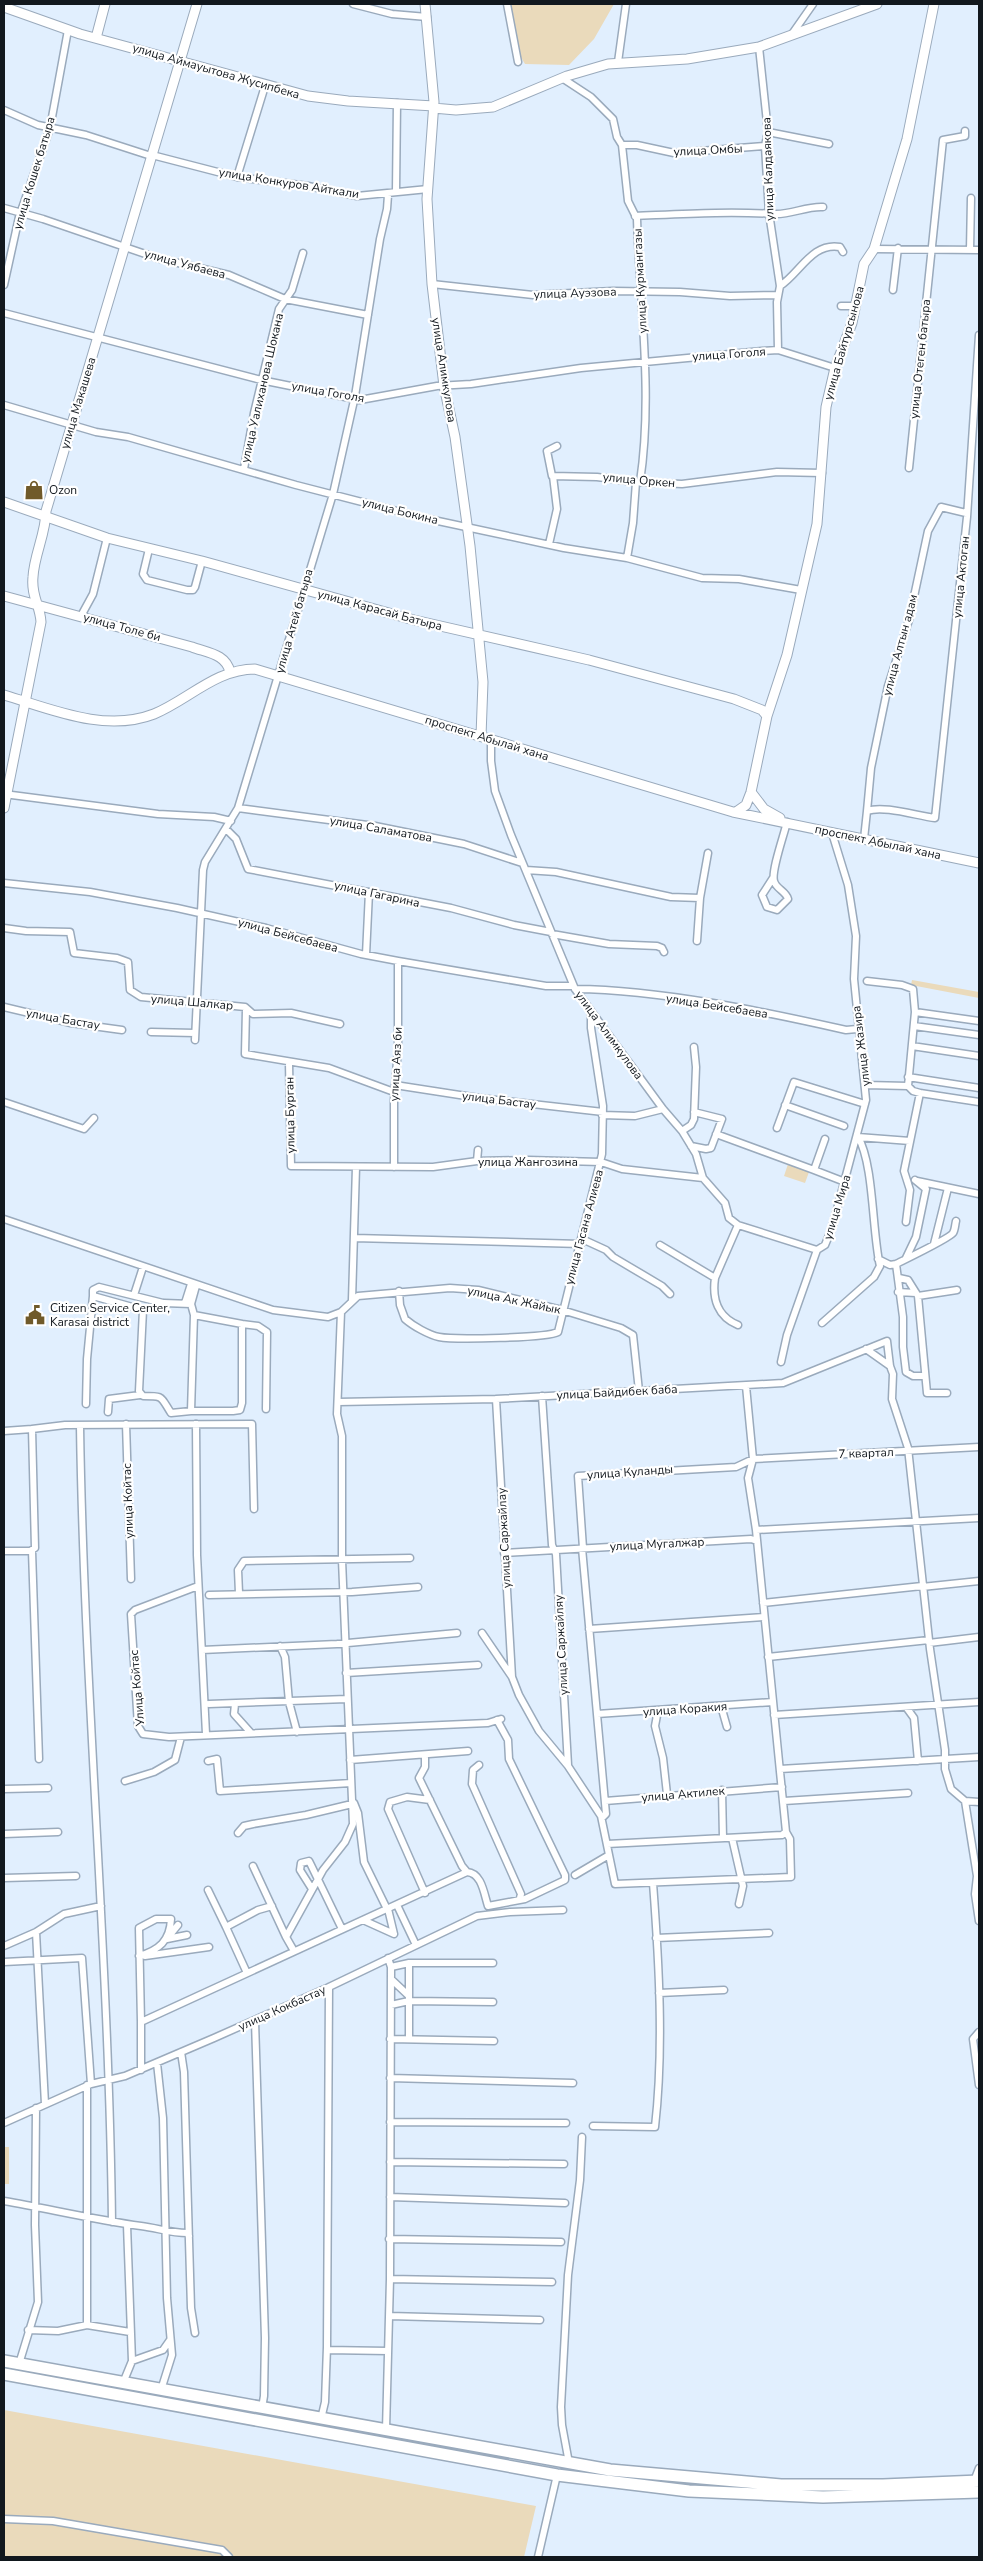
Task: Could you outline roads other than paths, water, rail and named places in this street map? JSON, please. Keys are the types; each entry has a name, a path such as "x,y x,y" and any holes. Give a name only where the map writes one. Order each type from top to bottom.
{"highway":[{"path":"4,2361 569,2463 667,2476 781,2485 978,2484"},
{"path":"4,2374 557,2475 708,2492 823,2496 978,2484"}],"street":[{"path":"96,38 105,4"},
{"name":"улица Макашева","path":"4,808 5,794 41,622 32,592 33,577 46,515 197,4"},
{"path":"353,4 398,16 427,17"},
{"name":"улица Алимкулова","path":"425,4 433,107 428,190 432,284 444,386 454,437 467,527 483,682 482,736"},
{"path":"507,4 518,62"},
{"path":"618,62 626,4"},
{"path":"792,34 812,4"},
{"name":"улица Аймауытова Жусипбека","path":"4,7 68,30 180,60 265,86 308,96 456,110 485,109 594,67 618,62 687,59 758,47 877,4"},
{"name":"улица Байтурсынова","path":"751,792 767,716 787,654 817,524 826,407 835,368 856,306 864,264 874,249 908,139 934,4"},
{"name":"улица Кошек батыра","path":"4,285 22,212 50,128 68,30"},
{"name":"улица Калдаякова","path":"758,47 768,132 765,146 769,212 780,286 778,295 778,350"},
{"name":"улица Курмангазы","path":"562,78 604,108 613,119 617,137 622,145 628,201 636,216 644,361 646,448 638,482 634,523 627,558"},
{"path":"237,177 265,86"},
{"path":"396,191 397,103"},
{"name":"улица Конкуров Айткали","path":"4,110 50,128 86,135 151,155 237,177 308,186 357,196 388,195 396,191 428,190"},
{"path":"768,132 829,144"},
{"name":"улица Отеген батыра","path":"909,468 943,140 965,136 965,132"},
{"name":"улица Омбы","path":"622,145 636,145 674,153 765,146"},
{"name":"улица Атей батыра","path":"195,1040 205,862 238,808 333,494 354,399 388,195"},
{"path":"970,250 971,198"},
{"path":"636,216 780,213 810,206 823,207"},
{"name":"улица Уябаева","path":"4,208 22,212 157,258 229,275 285,299 368,315"},
{"path":"780,286 816,251 834,246 840,247 843,252"},
{"path":"893,290 898,248"},
{"path":"874,249 979,250"},
{"name":"улица Уалиханова Шокана","path":"244,469 261,380 279,309 292,290 303,253"},
{"name":"улица Ауэзова","path":"432,284 533,295 640,291 730,296 778,295"},
{"path":"841,306 856,306"},
{"name":"улица Гоголя","path":"4,313 261,380 354,399 370,400 444,386 644,361 778,350 835,368"},
{"name":"улица Актоган","path":"867,811 882,809 935,818 966,513 979,335"},
{"name":"улица Бокина","path":"4,405 104,435 128,437 333,494 467,527 627,558 702,578 739,579 801,590"},
{"path":"549,544 557,509 553,476 547,450 557,446"},
{"name":"улица Оркен","path":"553,476 597,477 638,482 701,483 777,472 822,473"},
{"name":"улица Карасай Батыра","path":"4,502 46,515 107,538 202,561 303,590 479,636 589,660 758,708"},
{"name":"улица Алтын адам","path":"867,811 871,768 884,703 909,620 928,532 940,508 966,513"},
{"path":"81,616 93,594 107,538"},
{"path":"149,549 143,574 147,580 187,590 193,590 195,587 202,561"},
{"name":"улица Толе би","path":"4,596 215,655 228,663 230,672"},
{"name":"проспект Абылай хана","path":"4,696 79,717 115,720 136,718 160,711 230,672 255,669 736,812 864,840 979,861"},
{"path":"758,708 771,704"},
{"path":"758,708 767,716"},
{"name":"улица Алимкулова","path":"491,739 490,761 495,791 522,863 574,987 591,1013 631,1063 663,1109 682,1131 691,1146 703,1178 726,1203 729,1218 738,1225"},
{"path":"736,812 746,805 751,792"},
{"path":"751,792 764,809 788,822 773,878 762,895 766,907 777,910 788,898 777,887 773,878"},
{"path":"5,794 158,814 214,817 231,821"},
{"name":"улица Саламатова","path":"238,808 367,824 464,844 522,863"},
{"path":"864,840 867,811"},
{"name":"улица Гагарина","path":"226,829 236,839 248,869 451,908 514,925 609,944 657,946 662,948 664,952"},
{"name":"улица Жазира","path":"822,1323 874,1277 880,1266 867,1173 862,1144 858,1136 866,1104 866,1085 857,1029 854,979 856,936 848,886 832,833"},
{"path":"697,941 700,898 708,852"},
{"path":"526,870 556,872 664,896 700,898"},
{"name":"улица Бейсебаева","path":"4,883 90,892 266,928 366,955 398,961 546,986 627,992 697,1002 846,1030 857,1029"},
{"path":"366,955 369,892"},
{"name":"улица Шалкар","path":"4,928 26,931 70,932 74,953 117,958 128,962 130,990 134,994 152,999 246,1006 246,1009 253,1014 298,1014 340,1024"},
{"name":"улица Аяз би","path":"394,1167 398,961"},
{"path":"867,981 902,985 913,989 915,1012 908,1086"},
{"name":"улица Бастау","path":"4,1007 71,1023 122,1030"},
{"path":"246,1009 244,1052 251,1056 329,1068 394,1092"},
{"path":"915,1012 979,1022"},
{"name":"улица Гасана Алиева","path":"399,1291 402,1315 405,1319 438,1337 554,1334 558,1332 562,1310 601,1162 601,1081 591,1028 591,1013"},
{"path":"914,1026 979,1035"},
{"path":"150,1032 195,1033"},
{"path":"912,1046 979,1056"},
{"path":"682,1131 692,1125 694,1112 696,1067 694,1047"},
{"name":"улица Бурган","path":"289,1063 291,1166"},
{"path":"908,1076 979,1088"},
{"path":"777,1128 794,1082 866,1104"},
{"name":"улица Бастау","path":"395,1085 602,1114 635,1116 663,1109"},
{"path":"866,1085 908,1086 913,1091 920,1093 979,1102"},
{"path":"906,1222 910,1190 905,1175 920,1093"},
{"path":"4,1102 84,1129 94,1118"},
{"path":"785,1105 844,1126"},
{"path":"691,1146 708,1149 722,1119 694,1112"},
{"path":"716,1134 846,1182"},
{"path":"858,1136 910,1141"},
{"name":"улица Мира","path":"738,1225 817,1250 825,1245 846,1182 858,1136"},
{"path":"814,1170 825,1139"},
{"path":"477,1161 478,1150"},
{"name":"улица Жангозина","path":"291,1166 434,1167 477,1161 601,1162 622,1169 703,1178"},
{"path":"4,1219 194,1285 282,1312 328,1316 342,1312 352,1300 356,1166"},
{"path":"905,1175 916,1180 979,1194"},
{"path":"905,1259 915,1238 926,1188 916,1180"},
{"path":"931,1245 948,1188"},
{"path":"878,1258 890,1265 896,1264 949,1237 954,1232 956,1221"},
{"path":"738,1225 715,1278 715,1302 719,1311 724,1318 738,1325"},
{"path":"354,1238 581,1242 606,1250 612,1257 662,1286 670,1294"},
{"path":"915,1238 919,1244 931,1245"},
{"path":"660,1245 715,1278"},
{"path":"781,1362 787,1335 817,1250"},
{"path":"896,1264 899,1278 898,1292 904,1317 903,1347 906,1372 913,1376 925,1376"},
{"path":"134,1295 144,1267"},
{"path":"899,1278 908,1280 917,1294 927,1393 947,1393"},
{"path":"190,1411 194,1315 188,1304 194,1285"},
{"path":"86,1404 87,1359 93,1290 99,1287 164,1304"},
{"name":"улица Ак Жайык","path":"352,1300 358,1296 399,1291 450,1288 478,1290 562,1310 621,1328 633,1335 639,1391"},
{"path":"898,1292 917,1294 956,1290"},
{"path":"93,1296 143,1310 164,1304 188,1304"},
{"path":"140,1394 143,1310"},
{"path":"286,1937 318,1879 345,1842 353,1824 342,1560 342,1448 341,1428 338,1422 342,1312"},
{"path":"194,1315 258,1326 267,1332 266,1409"},
{"path":"108,1412 109,1399 140,1394 160,1396 164,1399 171,1413 240,1410 242,1324"},
{"name":"улица Байдибек баба","path":"338,1402 496,1399 783,1383 810,1374 887,1341 890,1366"},
{"path":"866,1349 890,1366 893,1374 892,1399 908,1451 922,1587 940,1705 948,1783 955,1794 965,1801 979,1802"},
{"path":"593,2126 655,2127 659,2091 654,1883 791,1877 790,1839 786,1832 756,1530 748,1478 754,1459 746,1386"},
{"name":"улица Саржайляу","path":"542,1396 550,1526 552,1545 555,1550 568,1766 602,1818 615,1884 654,1883"},
{"name":"улица Саржайлау","path":"496,1399 512,1677"},
{"name":"улица Койтас","path":"126,1424 131,1579"},
{"path":"196,1424 198,1586 206,1734 348,1730 488,1723 499,1720 508,1740 509,1759 566,1878 563,1882 530,1897 488,1906"},
{"path":"4,1431 65,1425 252,1424 254,1510"},
{"path":"80,1426 82,1520 109,2078 112,2222"},
{"path":"32,1429 35,1548 32,1550 39,1759"},
{"name":"7 квартал","path":"754,1459 979,1447"},
{"name":"улица Куланды","path":"582,1548 578,1476 736,1467 754,1459"},
{"path":"756,1530 979,1518"},
{"name":"улица Мугалжар","path":"504,1553 751,1538 757,1541"},
{"path":"582,1548 605,1801 606,1816 602,1818"},
{"path":"4,1551 32,1550"},
{"path":"239,1593 238,1570 244,1561 410,1558"},
{"path":"763,1603 979,1581"},
{"name":"Улица Койтас","path":"198,1586 135,1610 131,1614 134,1672 140,1732 148,1735 181,1737 206,1734"},
{"path":"209,1595 418,1587"},
{"path":"589,1629 764,1617"},
{"path":"482,1633 512,1677 519,1695 539,1730 568,1766"},
{"path":"202,1650 345,1643 457,1634"},
{"path":"768,1657 979,1636"},
{"path":"280,1646 285,1657 289,1702 297,1732"},
{"path":"346,1673 478,1665"},
{"path":"209,1704 348,1699"},
{"name":"улица Коракия","path":"597,1714 773,1702"},
{"path":"774,1715 979,1702"},
{"path":"235,1704 234,1714 251,1733"},
{"path":"721,1706 728,1727"},
{"path":"906,1707 914,1718 918,1760"},
{"path":"658,1710 655,1726 663,1758 667,1794"},
{"path":"125,1781 154,1772 174,1760 181,1737"},
{"path":"350,1760 468,1751"},
{"path":"425,1755 424,1767 419,1778 462,1866 468,1872"},
{"path":"780,1769 979,1757"},
{"path":"208,1761 217,1759 220,1792 351,1783"},
{"path":"479,1765 473,1770 472,1784 521,1894 520,1898"},
{"name":"улица Актилек","path":"605,1801 667,1794 782,1787"},
{"path":"4,1789 48,1788"},
{"path":"722,1790 723,1838"},
{"path":"784,1801 908,1793"},
{"path":"425,1893 388,1809 390,1802 401,1798 430,1800"},
{"path":"965,1801 977,1876 975,1894 979,1921"},
{"path":"238,1833 244,1826 352,1802"},
{"path":"352,1802 358,1813 364,1862 387,1909 394,1934 363,1920"},
{"path":"4,1834 58,1832"},
{"path":"607,1844 782,1835 786,1832"},
{"path":"732,1838 743,1891 740,1904"},
{"path":"574,1875 609,1855"},
{"path":"312,1889 300,1870 301,1863 309,1862 342,1929"},
{"path":"253,1866 294,1951"},
{"path":"141,2022 468,1872 473,1872 477,1876 488,1906 488,1914"},
{"path":"4,1878 76,1876"},
{"path":"208,1890 247,1973"},
{"path":"397,1905 416,1945"},
{"path":"4,1946 36,1932 64,1914 101,1906"},
{"path":"226,1927 258,1910 272,1906"},
{"name":"улица Кокбастау","path":"4,2123 89,2084 109,2078 125,2076 141,2070 254,2021 477,1916 563,1910"},
{"path":"141,2070 139,1928 156,1919 171,1919 167,1939"},
{"path":"138,1956 160,1947 178,1925"},
{"path":"36,1932 45,2104"},
{"path":"656,1938 769,1934"},
{"path":"167,1939 187,1935"},
{"path":"138,1956 209,1946"},
{"path":"4,1962 82,1958 89,2084 87,2325"},
{"path":"386,2430 390,2279 391,1967 388,1958"},
{"path":"391,1967 410,1963 493,1964"},
{"path":"409,2039 410,1963"},
{"path":"391,1979 409,1999"},
{"path":"321,2419 325,2402 327,2350 329,1987"},
{"path":"658,1993 724,1990"},
{"path":"390,2005 409,1999 493,2002"},
{"path":"254,2021 265,2338 262,2408"},
{"path":"979,2032 973,2039 979,2085"},
{"path":"390,2039 494,2041"},
{"path":"181,2052 184,2072 191,2308 195,2333"},
{"path":"157,2063 163,2118 172,2355 161,2390"},
{"path":"390,2078 573,2083"},
{"path":"19,2364 38,2302 36,2108"},
{"path":"390,2122 566,2123"},
{"path":"569,2463 562,2425 561,2407 568,2275 580,2180 582,2137"},
{"path":"390,2162 564,2164"},
{"path":"390,2198 565,2203"},
{"path":"4,2201 166,2232 187,2233 189,2236"},
{"path":"123,2383 130,2372 132,2361 127,2225"},
{"path":"390,2239 561,2242"},
{"path":"390,2279 552,2282"},
{"path":"389,2316 540,2320"},
{"path":"28,2330 58,2331 87,2325 130,2332"},
{"path":"132,2361 163,2350 170,2339"},
{"path":"327,2350 388,2351"},
{"path":"978,2484 979,2468"},
{"path":"538,2557 557,2475"},
{"path":"4,2518 53,2521 137,2534 222,2550 229,2557"}],"place":[{"name":"Ozon","path":"34,490"},
{"name":"Citizen Service Center, Karasai district","path":"35,1315"}]}
